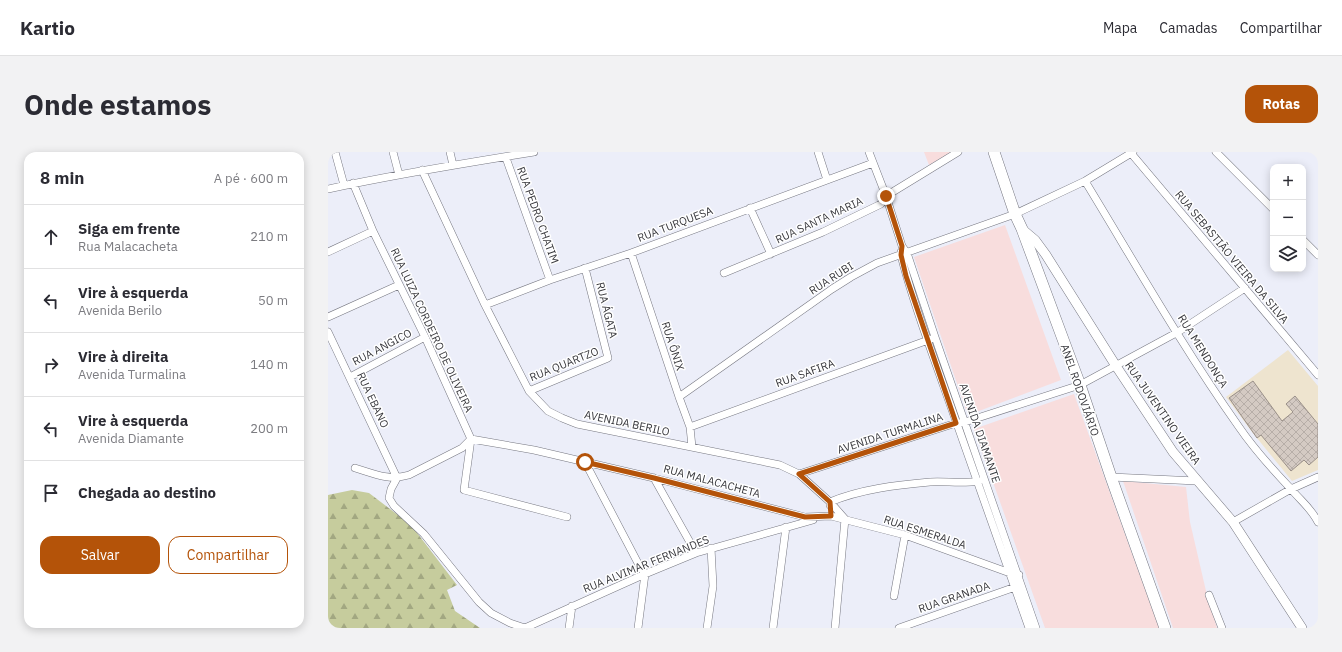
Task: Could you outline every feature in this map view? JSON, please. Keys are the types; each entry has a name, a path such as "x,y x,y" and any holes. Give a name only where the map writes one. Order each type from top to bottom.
{"main road":[{"name":"ANEL RODOVIÁRIO","path":"994,152 1015,214 1022,229 1080,385 1165,628"}],"street":[{"path":"335,152 344,185"},
{"path":"393,152 399,175"},
{"path":"450,152 453,165"},
{"path":"328,189 422,170 506,158 521,153 534,152"},
{"path":"818,152 827,180"},
{"name":"AVENIDA DIAMANTE","path":"869,152 886,196 902,246 906,276 965,422 1019,575 1018,586 1029,628"},
{"name":"RUA SANTA MARIA","path":"724,273 823,232 881,204 886,196 958,152"},
{"path":"1216,152 1270,206"},
{"name":"RUA RUBI","path":"679,397 851,277 877,263 1015,214 1085,180 1132,153"},
{"name":"RUA SEBASTIÃO VIEIRA DA SILVA","path":"1132,153 1318,375"},
{"name":"RUA PEDRO CHATIM","path":"506,158 550,280"},
{"name":"RUA TURQUESA","path":"485,305 550,280 631,253 873,163"},
{"name":"AVENIDA BERILO","path":"422,170 485,305 529,391 548,411 577,424 780,465 799,474 830,502 845,519"},
{"name":"RUA MENDONÇA","path":"1085,180 1178,332 1240,429 1291,490 1311,509 1318,522"},
{"name":"RUA LUIZA CORDEIRO DE OLIVEIRA","path":"353,183 373,231 425,338 471,439"},
{"path":"750,208 771,254"},
{"name":"RUA JUVENTINO VIEIRA","path":"1022,229 1034,240 1050,261 1116,366 1173,452 1233,522 1302,628"},
{"path":"328,252 373,231"},
{"path":"1306,243 1318,255"},
{"name":"RUA ÔNIX","path":"631,253 690,427 692,447"},
{"name":"RUA ÁGATA","path":"585,268 608,358"},
{"path":"328,317 399,285"},
{"name":"AVENIDA TURMALINA","path":"799,474 956,423 965,422 1080,385 1178,332 1245,288"},
{"name":"RUA EBANO","path":"328,332 397,478"},
{"name":"RUA ANGICO","path":"350,377 425,338"},
{"name":"AVENIDA DIAMANTE","path":"931,338 956,423 976,482 1010,574 1018,586 1036,628"},
{"name":"RUA SAFIRA","path":"690,427 931,338"},
{"name":"RUA QUARTZO","path":"529,391 608,358"},
{"path":"355,468 384,477 397,478 410,475 462,448 471,439"},
{"path":"471,439 464,490 567,517"},
{"name":"RUA MALACACHETA","path":"471,439 534,450 654,478 805,517 831,516"},
{"path":"585,462 645,574 638,628"},
{"path":"1111,477 1197,481"},
{"path":"1233,522 1318,477"},
{"path":"397,478 391,489 389,498 394,506 424,534 479,602 491,613 510,623 525,628"},
{"path":"654,478 696,553"},
{"path":"831,516 830,502 847,495 897,486 931,482 976,482 985,480"},
{"name":"RUA ALVIMAR FERNANDES","path":"525,628 541,622 572,606 696,553 786,527 831,516"},
{"name":"RUA ESMERALDA","path":"831,516 905,535 1010,574 1019,575"},
{"path":"835,628 845,519"},
{"path":"773,628 786,527"},
{"path":"894,596 905,535"},
{"path":"707,628 713,586 711,548"},
{"name":"RUA GRANADA","path":"899,628 1018,586"},
{"path":"1209,595 1222,628"},
{"path":"569,628 572,606"}],"shaded area":[{"path":"924,152 952,152 929,165"},
{"path":"1005,225 1061,380 971,414 966,410 914,257"},
{"path":"1288,350 1318,386 1318,470 1292,481 1226,397"},
{"path":"1074,394 1159,628 1045,628 974,429"},
{"path":"1123,481 1186,487 1190,522 1206,591 1217,628 1173,628"}],"green space":[{"path":"352,490 369,493 411,525 457,585 447,590 455,611 480,628 328,628 328,495"}],"building":[{"path":"1253,381 1282,421 1293,412 1286,404 1295,396 1318,424 1318,457 1309,465 1304,460 1291,471 1261,435 1257,438 1229,398"}],"route":[{"path":"585,462 654,478 805,517 831,516 830,502 799,474 956,423 906,276 901,255 902,246 886,196"}]}
